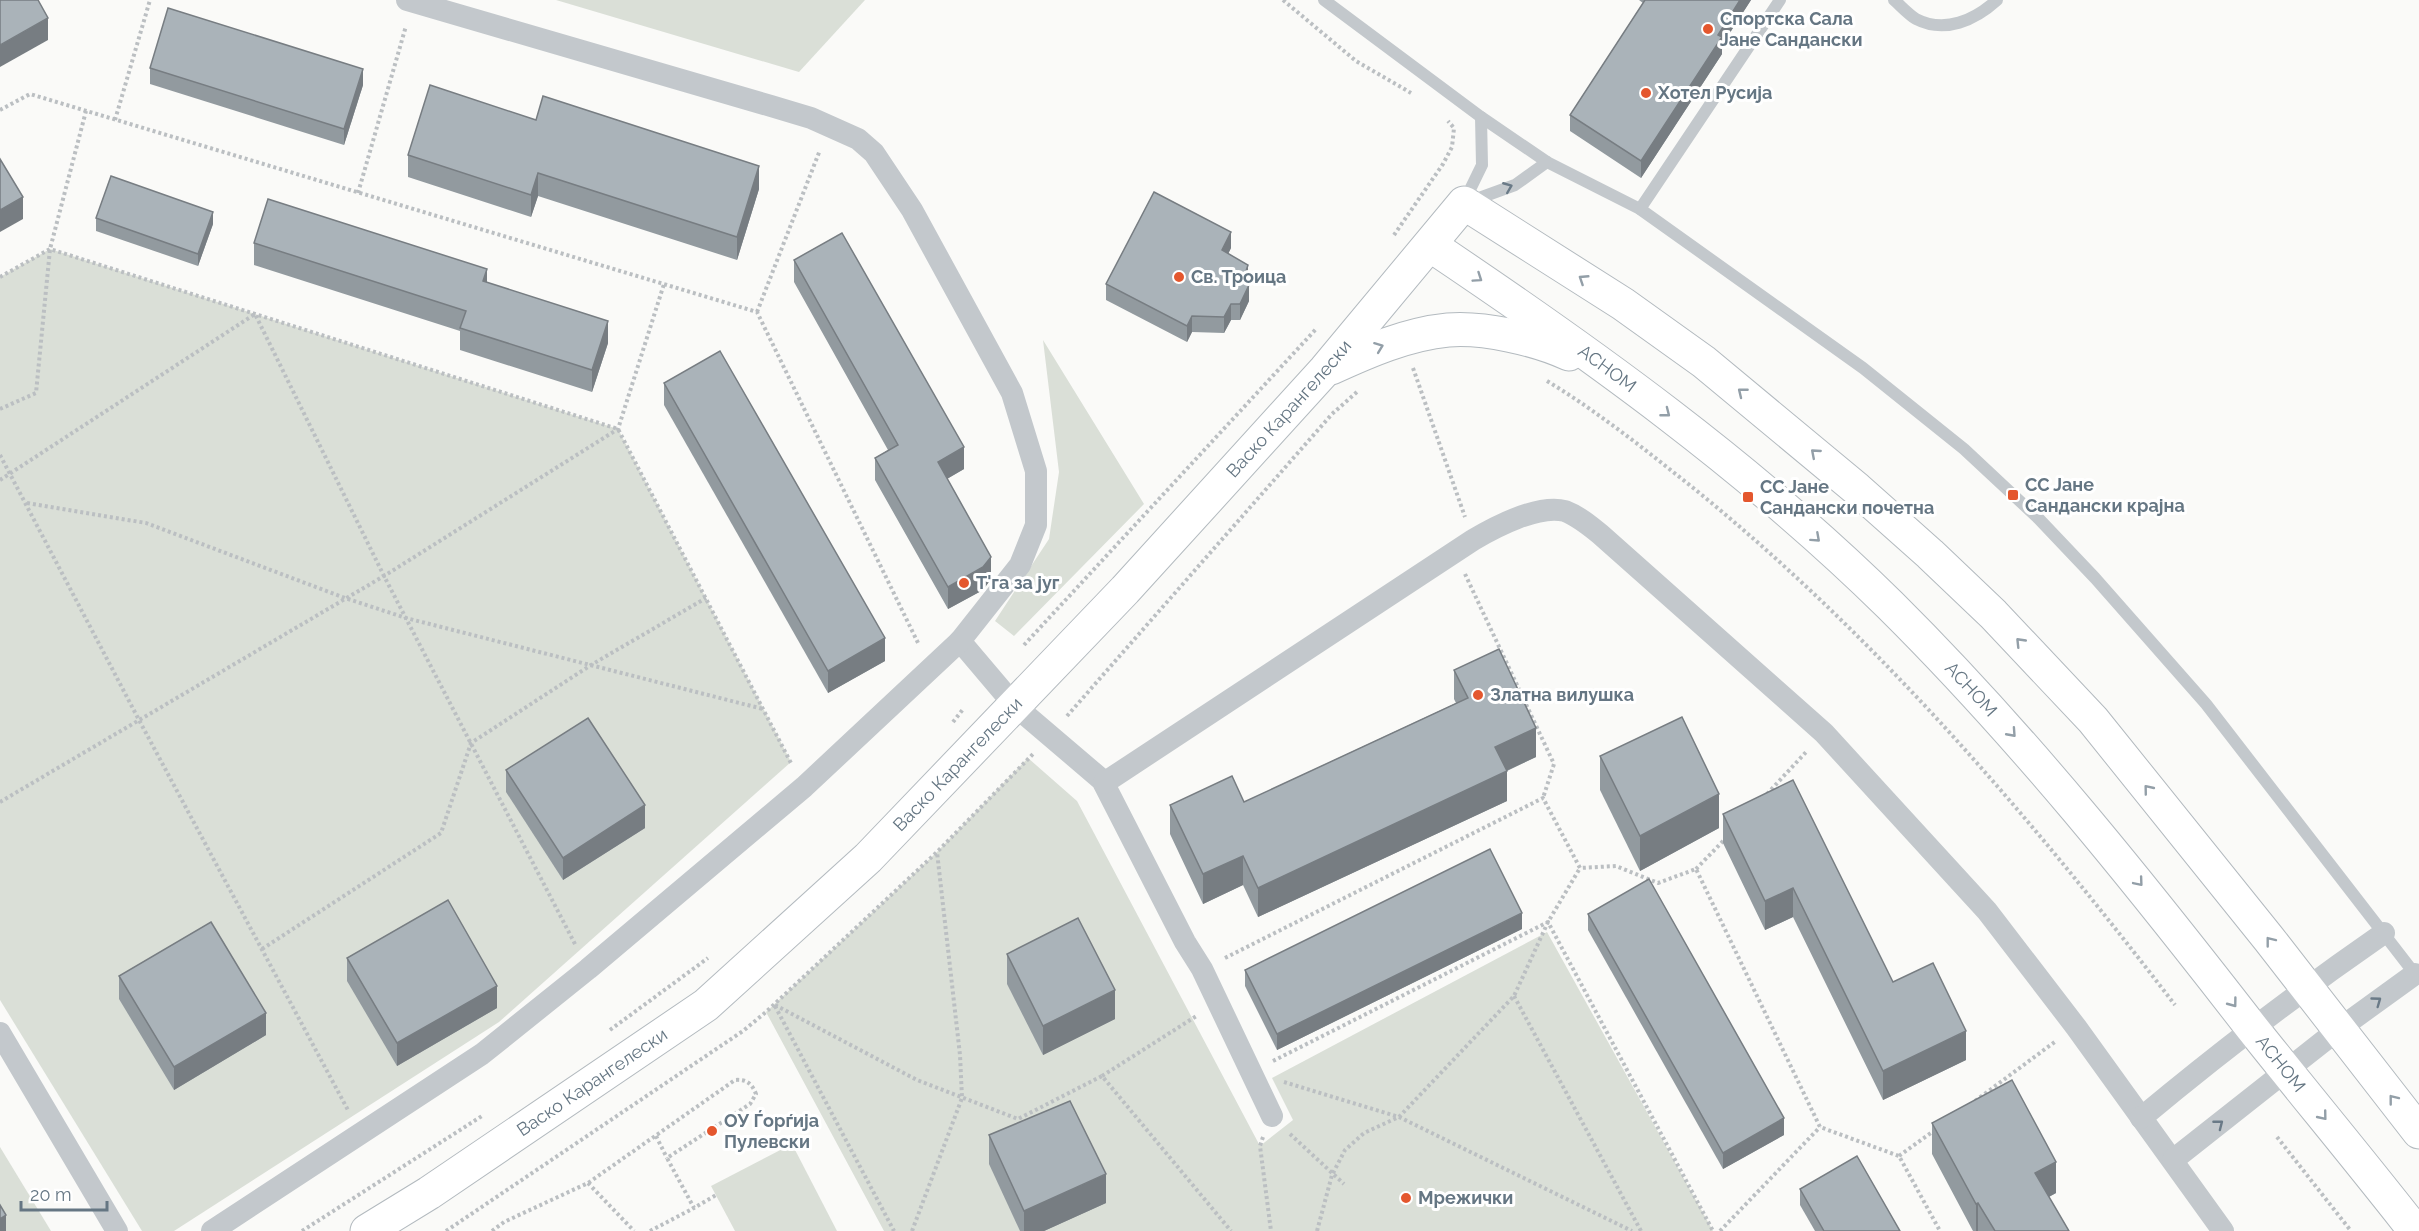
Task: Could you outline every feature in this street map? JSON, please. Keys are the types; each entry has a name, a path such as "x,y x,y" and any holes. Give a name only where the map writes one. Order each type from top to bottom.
{"street":[{"path":"212,1231 482,1054 588,969 804,788 960,642 1020,565 1036,525 1036,471 1012,393 912,210 874,153 858,139 829,126 771,106 410,1"},
{"path":"1464,203 1623,304 1704,362 1787,429 1930,554 1993,614 2093,720 2307,987 2419,1132"},
{"name":"Васко Карангелески","path":"368,1231 429,1193 706,1005 868,858 1125,590 1325,370 1464,203"},
{"name":"АСНОМ","path":"1430,245 1620,378 1674,419 1807,530 1887,602 2014,735 2068,797 2146,891 2415,1231"},
{"path":"1325,370 1387,344 1425,333 1450,330 1481,332 1539,343 1588,362 1620,378"},
{"path":"1104,783 1463,546 1509,522 1546,510 1563,511 1582,519 1824,733 1987,911 2076,1027 2223,1231"},
{"path":"960,642 1016,706 1104,783 1185,942 1202,969 1272,1116"},
{"path":"2141,1118 2253,1028 2384,933"},
{"path":"2173,1160 2339,1029 2417,976"},
{"path":"0,1033 117,1231"}],"lane":[{"path":"1324,0 1481,117 1547,162 1641,209 1863,368 1964,449 2039,519 2095,578 2206,704 2417,976"},
{"path":"1641,209 1780,0"},
{"path":"1894,0 1913,17 1927,24 1942,25 1963,23 1982,13 1997,0"},
{"path":"1464,203 1482,165 1481,117"},
{"path":"1464,203 1515,185 1547,162"}],"path":[{"path":"115,120 150,0"},
{"path":"1283,0 1356,61 1418,98"},
{"path":"358,193 410,1"},
{"path":"0,110 30,94 758,312"},
{"path":"0,409 36,393 50,249 86,111"},
{"path":"1393,237 1452,147 1454,128 1442,114"},
{"path":"829,126 758,312 931,669"},
{"path":"0,277 50,249 618,429 804,788"},
{"path":"0,802 384,576 618,429 664,284"},
{"path":"0,480 255,314"},
{"path":"255,314 384,576 588,969"},
{"path":"1024,645 1321,323"},
{"path":"1404,368 1422,362"},
{"path":"1202,969 1543,798 1554,764 1463,546 1412,365"},
{"path":"1545,380 1606,420 1721,511 1804,584 1893,671 2036,829 2090,894 2175,1005"},
{"path":"1050,735 1332,414 1365,385"},
{"path":"0,455 361,1134"},
{"path":"26,503 146,523 345,598 406,618 764,709"},
{"path":"262,949 441,833 471,743 591,665 706,598"},
{"path":"946,729 964,708"},
{"path":"1760,801 1824,733"},
{"path":"1543,798 1580,868"},
{"path":"1580,868 1616,866 1658,884 1696,869 1728,835"},
{"path":"912,1231 962,1098 960,1055 937,852"},
{"path":"1317,1231 1332,1174 1344,1150 1364,1133 1399,1117 1514,996 1548,922 1580,868"},
{"path":"1696,869 1820,1126 1899,1156 1940,1231"},
{"path":"1251,1072 1548,922"},
{"path":"1548,922 1713,1231"},
{"path":"607,1032 712,955"},
{"path":"1514,996 1641,1231"},
{"path":"894,1231 775,1005 916,1080 1018,1119 1102,1076 1218,1002"},
{"path":"1973,1102 2076,1027"},
{"path":"1251,1072 1399,1117 1632,1231"},
{"path":"1102,1076 1231,1231"},
{"path":"492,1231 504,1222 588,1183 735,1080 742,1079 752,1084 756,1094 750,1104 667,1158"},
{"path":"302,1231 490,1112"},
{"path":"1271,1231 1260,1146 1272,1116 1344,1184"},
{"path":"1720,1231 1820,1126"},
{"path":"1899,1156 1936,1129"},
{"path":"656,1136 694,1208"},
{"path":"2277,1137 2351,1231"},
{"path":"588,1183 634,1231"},
{"path":"650,1231 716,1195"}],"shaded area":[{"path":"556,0 865,0 799,72"},
{"path":"50,249 618,429 791,762 499,1022 174,1231 142,1231 0,1000 0,277"},
{"path":"1043,340 1144,504 1014,636 995,621 1049,539 1059,472"},
{"path":"1028,758 1077,801 1260,1146 1293,1120 1272,1078 1547,932 1713,1231 884,1231 766,1012 937,852"},
{"path":"792,1144 837,1231 735,1231 711,1186"},
{"path":"0,1147 51,1231 0,1231"}],"building":[{"path":"0,0 38,0 48,18 0,45"},
{"name":"Хотел Русија","path":"1645,0 1740,0 1718,35 1722,37 1641,161 1570,115"},
{"path":"168,8 363,69 344,129 150,68"},
{"path":"430,85 536,120 543,96 759,166 737,237 538,173 531,195 408,155"},
{"path":"0,159 23,197 0,210"},
{"path":"111,176 213,212 198,254 96,218"},
{"name":"Св. Троица","path":"1154,192 1231,232 1222,250 1248,265 1243,280 1249,285 1240,304 1231,304 1224,317 1192,316 1187,326 1106,284"},
{"path":"268,199 487,269 483,281 608,321 592,370 460,328 466,311 254,243"},
{"path":"842,233 964,447 938,462 991,557 983,567 948,587 875,458 898,445 794,260"},
{"path":"720,351 885,638 828,671 664,383"},
{"path":"1499,649 1536,728 1495,747 1507,771 1258,888 1243,856 1203,874 1170,805 1232,776 1244,802 1468,698 1454,670"},
{"path":"1682,717 1719,794 1640,836 1600,756"},
{"path":"588,718 645,805 563,858 506,770"},
{"path":"1793,780 1893,982 1933,963 1966,1031 1883,1071 1793,888 1765,901 1723,814"},
{"path":"1490,849 1522,913 1277,1034 1245,970"},
{"path":"1649,879 1784,1118 1723,1153 1588,914"},
{"path":"448,900 497,986 397,1043 347,958"},
{"path":"1078,918 1115,990 1043,1026 1007,954"},
{"path":"211,922 266,1013 174,1067 119,976"},
{"path":"2012,1080 2056,1162 2035,1173 2069,1231 1995,1231 1978,1203 1976,1204 1932,1123"},
{"path":"1070,1101 1106,1174 1024,1211 989,1135"},
{"path":"1857,1156 1900,1231 1824,1231 1800,1189"},
{"path":"0,1205 6,1215 0,1219"}],"place":[{"name":"Спортска Сала Јане Сандански","path":"1708,29"},
{"name":"Хотел Русија","path":"1646,93"},
{"name":"Св. Троица","path":"1179,277"},
{"name":"СС Јане Сандански крајна","path":"2013,495"},
{"name":"СС Јане Сандански почетна","path":"1748,497"},
{"name":"Т'га за југ","path":"964,583"},
{"name":"Златна вилушка","path":"1478,695"},
{"name":"ОУ Ѓорѓија Пулевски","path":"712,1131"},
{"name":"Мрежички","path":"1406,1198"}]}
